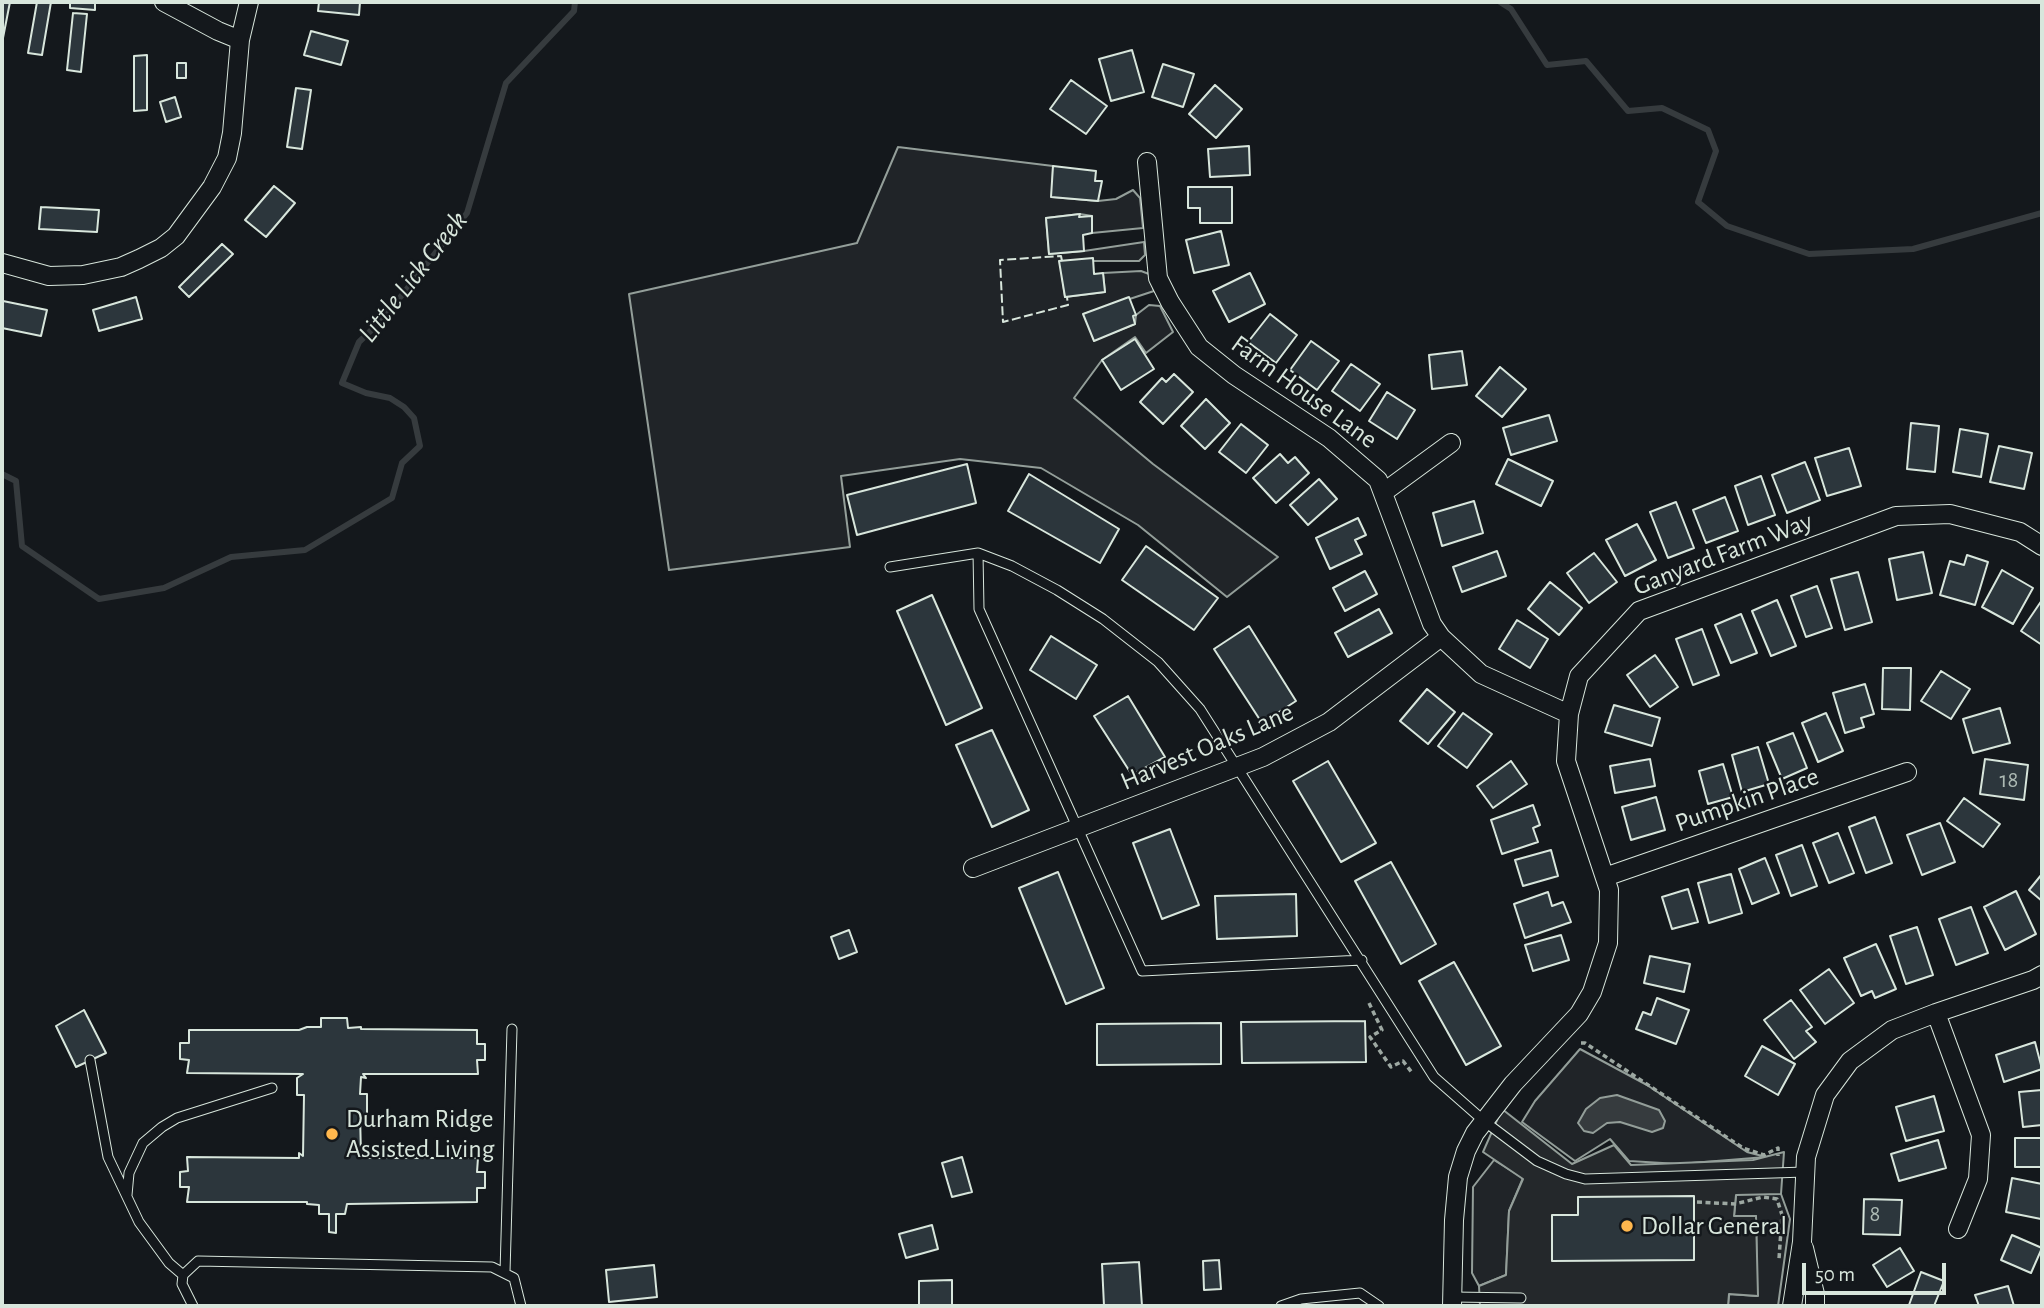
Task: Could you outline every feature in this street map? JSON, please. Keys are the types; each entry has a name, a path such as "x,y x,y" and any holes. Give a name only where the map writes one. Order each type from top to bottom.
{"street":[{"path":"164,2 240,40"},
{"path":"2,263 42,275 83,275 121,267 160,248 176,236 212,187 227,158 232,133 240,40 249,2"},
{"name":"Farm House Lane","path":"1147,162 1158,278 1170,302 1199,346 1234,374 1329,439 1378,480 1432,624 1440,637 1481,674 1569,714"},
{"path":"1384,492 1451,443"},
{"name":"Ganyard Farm Way","path":"1452,1302 1454,1220 1458,1177 1466,1151 1484,1121 1513,1084 1580,1014 1592,992 1608,943 1609,890 1566,761 1569,714 1579,676 1639,611 1896,516 1950,514 2020,532 2042,546"},
{"name":"Harvest Oaks Lane","path":"972,868 1237,768 1329,722 1440,637"},
{"name":"Pumpkin Place","path":"1605,877 1907,772"},
{"path":"1792,1306 1802,1241 1806,1157 1825,1095 1850,1061 1892,1030 2042,975"},
{"path":"1936,1013 1981,1135 1978,1179 1958,1229"},
{"path":"1802,1241 1815,1294 1815,1306"}],"lane":[{"path":"978,553 979,609 1142,971 1362,960"},
{"path":"890,567 978,553 1012,566 1057,590 1102,619 1158,662 1200,709 1434,1077 1484,1121 1536,1161 1585,1179 1805,1172"},
{"path":"505,1272 512,1029"},
{"path":"90,1060 108,1157 139,1222 169,1263 183,1275"},
{"path":"127,1196 129,1172 143,1143 162,1127 177,1118 272,1088"},
{"path":"193,1306 182,1284 183,1275 198,1261 492,1267 514,1278 521,1306"},
{"path":"1281,1306 1301,1298 1360,1293 1378,1306"},
{"path":"1452,1302 1521,1298"}],"path":[{"path":"1369,1003 1382,1030 1370,1037 1391,1067 1403,1061 1418,1079"},
{"path":"1581,1043 1585,1043 1743,1148 1764,1155 1778,1148 1778,1156"},
{"path":"1773,1198 1775,1192"},
{"path":"1697,1202 1735,1204 1763,1197 1777,1199 1782,1215 1778,1269"}],"shaded area":[{"path":"898,147 1053,166 1052,197 1098,201 1116,199 1133,190 1140,198 1143,228 1092,233 1092,216 1080,214 1046,218 1049,254 1144,242 1145,255 1139,261 1060,261 1065,297 1105,292 1103,273 1141,271 1149,274 1154,291 1084,314 1094,340 1135,324 1136,315 1149,305 1160,306 1173,332 1146,353 1135,337 1102,360 1074,398 1153,464 1278,557 1227,597 1138,525 1041,468 960,459 841,476 850,547 669,570 629,294 857,243"},
{"path":"1580,1049 1647,1085 1747,1152 1766,1157 1679,1164 1629,1161 1610,1139 1575,1161 1522,1122 1535,1101"},
{"path":"1617,1095 1659,1110 1665,1121 1663,1128 1652,1132 1620,1122 1607,1123 1593,1133 1584,1131 1578,1123 1586,1109 1600,1098"},
{"path":"1502,1109 1572,1164 1614,1145 1631,1165 1753,1160 1784,1152 1781,1194 1736,1195 1734,1216 1756,1216 1758,1296 1729,1294 1728,1306 1480,1306 1479,1286 1506,1275 1509,1211 1523,1179 1483,1152"},
{"path":"1494,1160 1523,1178 1509,1211 1506,1275 1479,1286 1472,1273 1473,1187"},
{"path":"1736,1194 1781,1194 1790,1219 1778,1306 1728,1306 1729,1294 1757,1296 1756,1216 1734,1217"}],"building":[{"path":"2,2 10,2 2,43"},
{"path":"37,2 51,2 42,55 28,53"},
{"path":"70,2 95,2 95,10 70,8"},
{"path":"319,2 360,2 359,15 318,11"},
{"path":"73,13 87,14 81,72 67,70"},
{"path":"311,31 348,41 341,65 304,55"},
{"path":"1132,50 1144,92 1111,101 1099,59"},
{"path":"147,55 147,110 134,111 134,56"},
{"path":"177,63 186,63 186,78 177,78"},
{"path":"1163,64 1194,74 1183,107 1152,97"},
{"path":"1071,80 1107,106 1086,134 1050,109"},
{"path":"1215,85 1242,109 1216,138 1189,114"},
{"path":"296,88 311,90 302,149 287,147"},
{"path":"175,97 181,117 166,122 160,102"},
{"path":"1249,146 1250,175 1210,177 1208,149"},
{"path":"1053,166 1096,171 1095,181 1102,181 1098,201 1051,197"},
{"path":"274,186 295,203 266,237 245,220"},
{"path":"1188,187 1232,187 1232,223 1200,223 1200,208 1188,208"},
{"path":"41,207 99,210 97,232 39,229"},
{"path":"1080,214 1079,217 1092,216 1092,233 1083,235 1084,251 1049,254 1046,218"},
{"path":"1221,231 1229,265 1194,273 1186,240"},
{"path":"222,244 233,254 189,297 179,287"},
{"path":"1093,258 1094,274 1103,273 1105,292 1065,297 1059,261"},
{"path":"1250,273 1265,304 1229,322 1213,291"},
{"path":"136,297 142,319 99,331 93,310"},
{"path":"1129,297 1136,315 1133,316 1135,324 1094,341 1083,314"},
{"path":"3,301 47,310 41,336 2,328"},
{"path":"1270,314 1297,335 1276,363 1248,342"},
{"path":"1135,339 1154,369 1121,390 1102,360"},
{"path":"1311,341 1339,361 1317,390 1290,370"},
{"path":"1462,351 1467,385 1432,389 1429,355"},
{"path":"1351,364 1380,384 1360,411 1332,391"},
{"path":"1500,367 1526,389 1502,417 1476,396"},
{"path":"1174,374 1193,392 1163,424 1140,402 1162,378 1166,382"},
{"path":"1387,392 1415,410 1397,439 1369,421"},
{"path":"1206,399 1230,423 1205,449 1181,426"},
{"path":"1549,415 1557,441 1511,455 1503,428"},
{"path":"1911,423 1939,426 1935,472 1907,469"},
{"path":"1241,424 1268,445 1246,473 1219,452"},
{"path":"1960,429 1988,434 1981,477 1953,472"},
{"path":"1999,446 2032,453 2024,489 1990,482"},
{"path":"1849,448 1861,486 1827,496 1815,458"},
{"path":"1280,454 1288,463 1295,457 1309,473 1276,503 1253,478"},
{"path":"1508,459 1553,481 1541,506 1496,484"},
{"path":"1805,462 1820,500 1787,513 1772,475"},
{"path":"967,464 976,503 857,535 847,495"},
{"path":"1029,474 1119,529 1100,563 1008,511"},
{"path":"1761,476 1775,515 1748,525 1735,486"},
{"path":"1319,479 1337,499 1308,525 1290,505"},
{"path":"1725,497 1738,531 1706,543 1693,510"},
{"path":"1474,501 1483,533 1442,546 1433,513"},
{"path":"1676,502 1694,548 1668,558 1650,512"},
{"path":"1358,518 1366,535 1355,540 1362,554 1330,569 1316,538"},
{"path":"1637,524 1656,560 1625,576 1606,540"},
{"path":"1146,546 1218,598 1194,630 1122,580"},
{"path":"1497,551 1506,576 1462,592 1453,567"},
{"path":"1923,552 1932,593 1897,600 1889,559"},
{"path":"1594,553 1617,582 1589,603 1567,573"},
{"path":"1967,555 1988,562 1975,605 1940,595 1950,561 1964,565"},
{"path":"2002,570 2033,588 2013,624 1982,607"},
{"path":"1365,571 1377,594 1345,611 1333,588"},
{"path":"1858,572 1872,622 1845,630 1831,579"},
{"path":"1550,582 1582,608 1559,635 1528,609"},
{"path":"1817,586 1832,628 1806,637 1791,596"},
{"path":"932,595 982,708 946,725 897,611"},
{"path":"1777,600 1796,646 1771,656 1752,611"},
{"path":"2042,600 2042,645 2021,631"},
{"path":"1379,609 1392,633 1348,657 1335,633"},
{"path":"1741,614 1757,653 1731,663 1715,625"},
{"path":"1517,620 1548,639 1530,668 1499,649"},
{"path":"1249,626 1296,701 1262,723 1214,649"},
{"path":"1702,629 1719,675 1693,685 1676,639"},
{"path":"1051,636 1097,665 1076,699 1030,670"},
{"path":"1655,655 1678,687 1650,707 1627,675"},
{"path":"1883,668 1911,668 1910,710 1882,709"},
{"path":"1941,671 1970,689 1951,719 1921,701"},
{"path":"1865,684 1874,714 1861,718 1864,727 1845,733 1833,693"},
{"path":"1427,689 1455,712 1428,744 1400,721"},
{"path":"1128,696 1165,757 1132,775 1094,716"},
{"path":"1614,705 1660,718 1652,746 1605,732"},
{"path":"2000,708 2010,743 1973,753 1963,719"},
{"path":"1463,713 1492,734 1467,768 1438,746"},
{"path":"1826,713 1843,751 1818,762 1802,723"},
{"path":"992,730 1029,810 992,827 956,745"},
{"path":"1793,733 1807,768 1782,779 1767,743"},
{"path":"1758,747 1769,784 1742,792 1732,755"},
{"path":"1650,759 1655,786 1615,793 1610,766"},
{"path":"1985,759 2028,765 2024,800 1980,794"},
{"path":"1328,761 1376,843 1341,862 1293,781"},
{"path":"1511,761 1527,784 1493,808 1477,786"},
{"path":"1723,764 1733,797 1708,804 1699,771"},
{"path":"1656,797 1665,830 1631,840 1622,807"},
{"path":"1964,798 2000,824 1983,847 1947,821"},
{"path":"1533,805 1540,825 1533,828 1538,842 1502,854 1491,820"},
{"path":"1875,817 1892,863 1866,873 1849,827"},
{"path":"1940,823 1955,862 1922,875 1907,835"},
{"path":"1170,829 1199,905 1162,919 1133,843"},
{"path":"1838,833 1854,873 1829,883 1813,843"},
{"path":"1802,845 1817,886 1791,896 1776,855"},
{"path":"1551,850 1558,876 1523,886 1515,860"},
{"path":"1765,858 1779,893 1752,904 1739,869"},
{"path":"1391,862 1436,944 1401,964 1355,881"},
{"path":"1058,872 1104,988 1066,1004 1019,888"},
{"path":"1731,874 1742,913 1709,923 1698,883"},
{"path":"2042,874 2042,901 2029,890"},
{"path":"1688,889 1698,922 1672,929 1662,897"},
{"path":"2016,891 2036,934 2005,950 1984,907"},
{"path":"1548,892 1552,906 1563,902 1571,922 1525,938 1514,904"},
{"path":"1296,894 1297,936 1217,939 1215,896"},
{"path":"1971,907 1988,953 1956,965 1939,919"},
{"path":"1917,927 1933,975 1906,984 1890,936"},
{"path":"849,930 857,952 839,959 831,937"},
{"path":"1561,935 1569,960 1533,971 1525,945"},
{"path":"1876,944 1896,989 1875,998 1872,991 1861,996 1844,958"},
{"path":"1650,956 1690,964 1684,992 1644,983"},
{"path":"1454,962 1501,1046 1466,1065 1419,981"},
{"path":"1829,969 1854,1003 1825,1024 1800,990"},
{"path":"1657,998 1689,1010 1676,1044 1636,1029 1643,1012 1651,1015"},
{"path":"1791,1000 1812,1027 1806,1031 1816,1042 1794,1059 1764,1020"},
{"path":"84,1010 106,1053 76,1067 56,1026"},
{"name":"Durham Ridge Assisted Living","path":"321,1018 347,1018 348,1028 361,1029 477,1030 477,1044 485,1044 485,1060 477,1060 478,1074 363,1074 366,1078 361,1077 360,1094 367,1094 367,1114 360,1114 361,1155 365,1154 362,1158 478,1158 477,1172 485,1172 485,1188 477,1188 477,1202 347,1204 345,1214 336,1214 336,1233 329,1232 329,1214 319,1214 319,1205 307,1202 187,1202 189,1187 180,1187 180,1172 188,1171 187,1157 299,1158 299,1153 303,1156 304,1095 297,1095 297,1078 303,1074 187,1073 189,1060 180,1059 180,1043 189,1043 189,1030 299,1030 321,1027"},
{"path":"1365,1021 1366,1062 1242,1063 1241,1022"},
{"path":"1221,1023 1221,1064 1097,1065 1097,1024"},
{"path":"2035,1042 2042,1069 2004,1082 1996,1055"},
{"path":"1762,1046 1795,1064 1778,1095 1745,1076"},
{"path":"2042,1090 2042,1125 2023,1127 2019,1092"},
{"path":"1934,1096 1944,1131 1906,1141 1896,1107"},
{"path":"2015,1138 2042,1138 2042,1167 2015,1167"},
{"path":"1938,1140 1946,1168 1899,1181 1891,1154"},
{"path":"962,1157 972,1192 952,1197 942,1163"},
{"path":"2012,1178 2042,1184 2041,1219 2006,1212"},
{"path":"1694,1196 1694,1260 1552,1261 1552,1215 1578,1215 1578,1197"},
{"path":"1864,1199 1902,1200 1900,1235 1863,1234"},
{"path":"932,1225 938,1249 906,1258 899,1234"},
{"path":"2012,1235 2042,1248 2031,1273 2001,1260"},
{"path":"1900,1248 1914,1271 1887,1287 1873,1265"},
{"path":"1219,1260 1221,1289 1204,1290 1203,1261"},
{"path":"1139,1262 1142,1306 1104,1306 1102,1264"},
{"path":"654,1265 657,1297 609,1302 606,1270"},
{"path":"1921,1272 1944,1281 1934,1306 1909,1305"},
{"path":"952,1280 952,1306 919,1306 919,1281"},
{"path":"2008,1286 2014,1306 1979,1306 1975,1295"}],"waterway":[{"name":"Little Lick Creek","path":"2,474 16,481 22,546 99,599 164,588 231,557 305,550 392,498 402,463 420,446 414,418 390,398 366,393 342,383 359,342 383,319 467,213 506,83 574,11 575,2"},
{"path":"1500,2 1511,9 1547,65 1586,61 1628,111 1662,108 1708,130 1716,151 1698,202 1727,226 1809,254 1913,249 2042,213"}],"fence":[{"path":"1062,261 1061,256 1000,260 1003,322 1068,305 1067,297"}],"place":[{"name":"Durham Ridge Assisted Living","path":"332,1134"},
{"name":"Dollar General","path":"1627,1226"}]}
